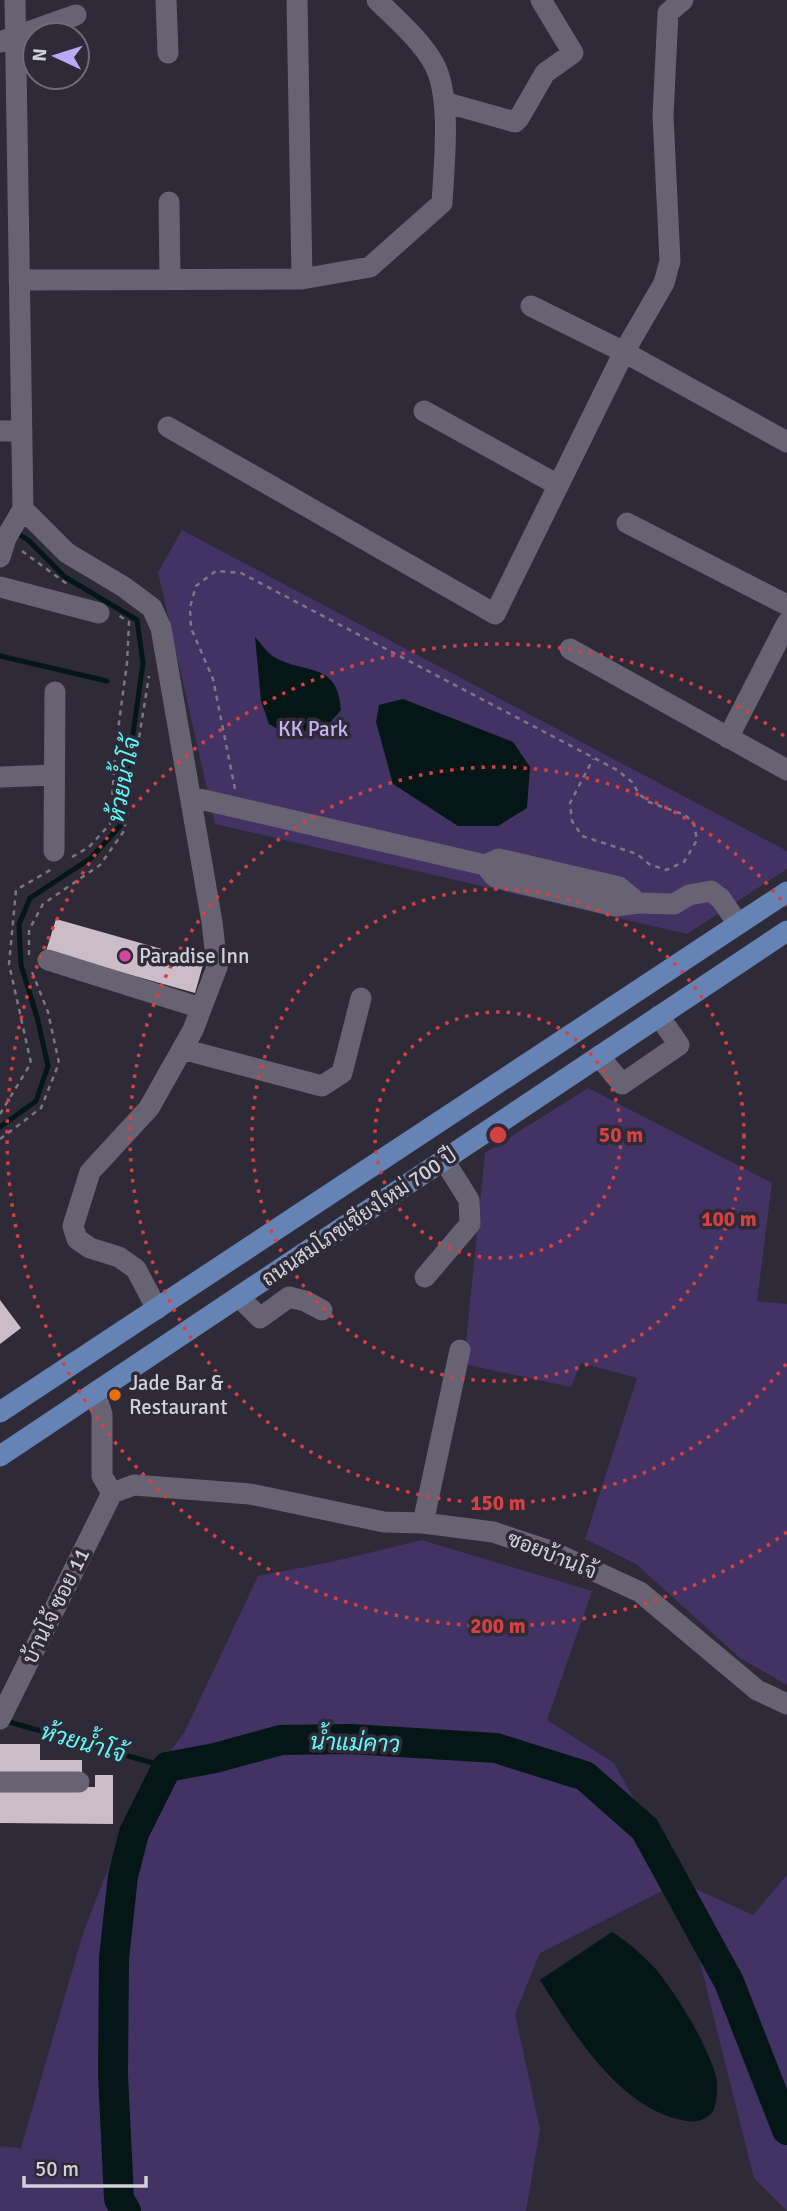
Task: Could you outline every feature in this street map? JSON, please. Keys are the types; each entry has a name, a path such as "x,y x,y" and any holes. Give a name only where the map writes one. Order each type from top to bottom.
{"main road":[{"name":"ถนนสมโภชเชียงใหม่ 700 ปี","path":"0,1412 787,892"},
{"name":"ถนนสมโภชเชียงใหม่ 700 ปี","path":"0,1456 787,931"}],"street":[{"path":"15,0 8,38 19,281 22,431 11,531 67,553 124,587 152,608 161,628 212,922 217,967 182,1049 149,1108 90,1171 73,1226 77,1239 90,1248 119,1257 136,1269 157,1309"},
{"path":"166,0 168,53"},
{"path":"296,0 302,279"},
{"path":"19,281 302,279 370,267 442,203 444,102 435,65 408,31 377,0"},
{"path":"444,102 515,122 519,118 545,74 573,53 541,0"},
{"path":"168,427 495,614 624,352 664,283 670,261 663,116 668,12 683,0"},
{"path":"8,38 76,15"},
{"path":"169,202 170,278"},
{"path":"531,306 624,352 787,442"},
{"path":"424,411 558,485"},
{"path":"0,431 22,431"},
{"path":"627,523 787,605"},
{"path":"0,587 99,612"},
{"path":"728,737 787,623"},
{"path":"570,649 787,769"},
{"path":"54,851 55,692"},
{"path":"0,777 54,775"},
{"path":"191,797 485,865 495,877 615,906 638,903 674,904 689,895 710,891 721,899 738,924"},
{"path":"48,960 201,1007"},
{"path":"182,1049 322,1086 342,1073 361,998"},
{"path":"599,1056 622,1084 678,1045 659,1016"},
{"path":"425,1277 470,1224 469,1200 444,1160"},
{"path":"239,1297 260,1318 289,1297 305,1301 322,1310"},
{"path":"423,1523 460,1350"},
{"path":"95,1393 102,1414 102,1476 112,1493"},
{"name":"ซอยบ้านโจ้","path":"112,1493 134,1485 250,1494 384,1521 493,1532 553,1552 640,1592 757,1690 787,1704"},
{"name":"บ้านโจ้ ซอย 11","path":"3,1714 112,1493"},
{"path":"0,1782 79,1782"}],"path":[{"path":"239,808 213,679 191,628 190,607 196,586 216,571 241,573 617,770 632,782 639,794 649,802 685,815 694,824 697,841 684,862 667,870 649,864 637,854 583,836 572,821 569,803 593,759"},
{"path":"0,1139 41,1108 59,1063 48,1012 29,963 29,930 43,904 100,865 124,831 150,666"}],"green space":[{"name":"KK Park","path":"182,530 787,851 787,869 687,934 215,824 158,572"},
{"path":"588,1088 772,1183 757,1301 787,1304 787,1685 740,1658 636,1564 585,1539 637,1378 581,1363 571,1387 464,1364 485,1153"},
{"path":"422,1540 592,1591 547,1720 614,1763 680,1882 540,1953 515,2014 540,2129 526,2211 0,2211 0,2146 21,2148 84,1930 138,1793 184,1733 258,1576"},
{"path":"787,1875 787,2211 754,2178 680,1882 753,1915"}],"shaded area":[{"path":"255,637 274,657 327,676 334,684 339,694 341,710 327,726 289,735 269,724 261,701"},
{"path":"403,699 513,742 530,767 527,808 498,826 458,826 393,784 376,722 379,705"},
{"path":"612,1932 638,1952 662,1977 690,2019 706,2050 716,2077 717,2093 714,2109 702,2120 687,2121 663,2114 640,2102 620,2086 583,2045 540,1980"}],"building":[{"name":"Paradise Inn","path":"56,919 204,961 195,993 46,951"},
{"path":"0,1300 21,1328 0,1344"},
{"path":"0,1744 40,1744 40,1760 82,1760 82,1778 0,1778"},
{"path":"95,1775 113,1775 113,1824 0,1823 0,1786 95,1787"}],"waterway":[{"name":"ห้วยน้ำโจ้","path":"0,1127 36,1101 48,1066 21,965 19,924 30,898 91,858 120,826 143,663 137,620 65,577 28,540 14,531"},
{"path":"0,656 107,681"},
{"name":"ห้วยน้ำโจ้","path":"6,1721 167,1767"},
{"name":"น้ำแม่คาว","path":"126,2211 119,2199 113,2075 114,1958 123,1876 134,1833 167,1767 215,1758 281,1740 351,1739 496,1748 585,1776 645,1829 729,1982 787,2130"}],"place":[{"name":"Paradise Inn","path":"125,956"},
{"name":"Jade Bar & Restaurant","path":"115,1395"}]}
